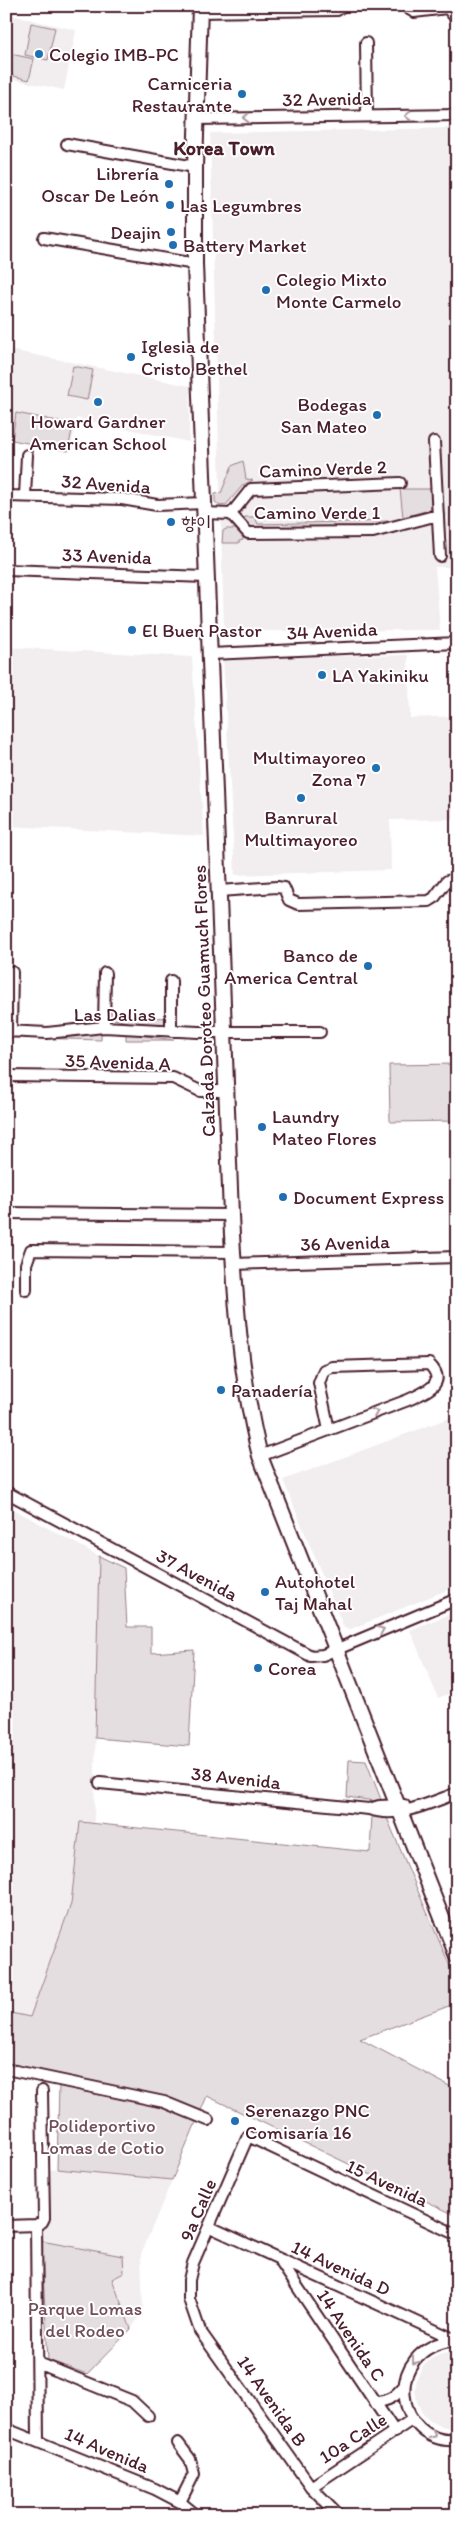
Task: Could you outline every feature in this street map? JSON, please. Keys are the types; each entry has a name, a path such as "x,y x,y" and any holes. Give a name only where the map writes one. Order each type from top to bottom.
{"main road":[{"name":"Calzada Doroteo Guamuch Flores","path":"200,9 195,167 195,264 231,1215 241,1354 251,1422 260,1456 398,1808 451,1926 457,1956"}],"street":[{"path":"200,9 279,8 337,10 342,6"},
{"path":"410,6 409,9 414,12 446,7 457,20"},
{"path":"366,43 367,116"},
{"name":"32 Avenida","path":"197,119 457,115"},
{"path":"67,144 195,167"},
{"path":"44,238 195,264"},
{"path":"434,442 440,556"},
{"path":"26,496 27,454"},
{"name":"Camino Verde 2","path":"231,514 251,489 400,483"},
{"name":"32 Avenida","path":"6,496 122,499 158,505 203,508 231,514"},
{"name":"Camino Verde 1","path":"231,514 248,533 373,532 438,515"},
{"name":"33 Avenida","path":"6,570 206,576"},
{"name":"34 Avenida","path":"210,654 457,643"},
{"path":"219,891 277,886 284,888 289,900 298,904 429,901 434,898 447,881 457,879"},
{"path":"9,1032 12,972"},
{"path":"104,1027 105,973"},
{"path":"171,980 171,1031"},
{"name":"Las Dalias","path":"9,1032 47,1033 104,1027 171,1031 320,1032"},
{"name":"35 Avenida A","path":"6,1076 173,1078 200,1091 227,1091"},
{"path":"6,1214 231,1215"},
{"name":"36 Avenida","path":"26,1290 26,1264 31,1250 233,1258 457,1257"},
{"path":"260,1456 329,1430 426,1392 435,1385 437,1378 435,1369 429,1364 332,1367 324,1370 319,1383 329,1430"},
{"name":"37 Avenida","path":"6,1492 311,1656 318,1657 457,1599"},
{"name":"38 Avenida","path":"100,1783 369,1809 380,1812 414,1807 457,1793"},
{"path":"6,2069 164,2102 208,2120"},
{"path":"6,2226 36,2225 42,2222 44,2218 42,2091"},
{"name":"9a Calle","path":"190,2299 189,2280 193,2263 248,2136"},
{"name":"15 Avenida","path":"248,2136 457,2235"},
{"path":"36,2225 38,2440"},
{"name":"14 Avenida D","path":"210,2227 456,2340"},
{"name":"14 Avenida C","path":"278,2258 394,2432"},
{"name":"14 Avenida B","path":"190,2299 200,2331 311,2487 339,2515"},
{"path":"456,2340 441,2342 427,2348 415,2358 408,2371 404,2386 406,2404 413,2419 424,2430 437,2438 457,2440"},
{"path":"38,2363 132,2401 148,2416"},
{"name":"10a Calle","path":"375,2402 386,2402 396,2397 404,2386"},
{"name":"10a Calle","path":"311,2487 413,2419"},
{"name":"14 Avenida","path":"6,2429 38,2440 180,2502 193,2512"},
{"path":"178,2443 190,2458 194,2474 180,2502"}],"shaded area":[{"name":"Colegio IMB-PC","path":"6,14 76,30 64,90 6,78"},
{"path":"457,128 457,567 435,567 440,630 224,631 210,133"},
{"name":"Howard Gardner American School","path":"10,350 190,386 189,442 77,418 70,452 6,438 6,360 8,360"},
{"path":"6,647 192,657 204,836 6,826"},
{"path":"408,655 410,718 457,716 457,819 390,820 391,870 235,875 223,658"},
{"path":"457,1415 457,1586 351,1629 344,1628 283,1480"},
{"path":"6,1505 99,1556 94,1825 80,1823 71,1904 30,2017 6,2012"},
{"path":"457,1611 457,1691 438,1698 410,1630"},
{"path":"57,2169 172,2180 141,2254 143,2312 131,2329 112,2278 41,2241 42,2171"},
{"path":"457,2352 457,2428 453,2429 441,2427 430,2421 422,2413 417,2402 415,2390 417,2378 422,2367 441,2353"}],"green space":[{"path":"31,23 55,28 48,60 25,55"},
{"path":"6,53 34,59 29,80 6,74"},
{"path":"73,366 93,370 87,400 67,396"},
{"path":"16,413 73,424 68,451 12,440"},
{"path":"243,461 246,479 253,480 243,485 226,505 220,506 215,502 215,494 221,493 232,466"},
{"path":"400,489 435,489 433,509 403,517"},
{"path":"245,517 255,517 258,524 390,521 377,526 255,530 242,521"},
{"path":"226,529 242,529 243,540 239,541 239,543 222,543 223,531"},
{"path":"113,1016 170,1018 166,1023 160,1025 144,1026 114,1019"},
{"path":"101,1032 101,1040 32,1038"},
{"path":"126,1033 174,1040 126,1040"},
{"path":"457,1064 457,1121 390,1122 389,1065"},
{"path":"99,1556 124,1568 127,1627 151,1627 151,1653 194,1650 189,1746 95,1738"},
{"path":"349,1760 366,1761 382,1802 347,1797"},
{"name":"Polideportivo Lomas de Cotio","path":"372,1815 387,1818 457,1983 457,2003 360,2039 457,2090 457,2216 207,2096 172,2180 57,2169 59,2084 54,2075 44,2071 6,2073 6,2012 30,2017 71,1904 80,1822 370,1852"},
{"name":"Parque Lomas del Rodeo","path":"41,2241 123,2256 124,2273 112,2279 131,2329 87,2374 48,2360"}],"place":[{"name":"Colegio IMB-PC","path":"39,54"},
{"name":"Carniceria Restaurante","path":"242,94"},
{"name":"Librería Oscar De León","path":"169,184"},
{"name":"Las Legumbres","path":"170,205"},
{"name":"Deajin","path":"171,232"},
{"name":"Battery Market","path":"173,245"},
{"name":"Colegio Mixto Monte Carmelo","path":"266,290"},
{"name":"Iglesia de Cristo Bethel","path":"131,357"},
{"name":"Howard Gardner American School","path":"98,402"},
{"name":"Bodegas San Mateo","path":"377,415"},
{"name":"향이","path":"171,522"},
{"name":"El Buen Pastor","path":"132,630"},
{"name":"LA Yakiniku","path":"322,675"},
{"name":"Multimayoreo Zona 7","path":"376,768"},
{"name":"Banrural Multimayoreo","path":"301,798"},
{"name":"Banco de America Central","path":"368,966"},
{"name":"Laundry Mateo Flores","path":"262,1127"},
{"name":"Document Express","path":"283,1197"},
{"name":"Panadería","path":"221,1390"},
{"name":"Autohotel Taj Mahal","path":"265,1592"},
{"name":"Corea","path":"258,1668"},
{"name":"Serenazgo PNC Comisaría 16","path":"235,2121"}],"district":[{"name":"Korea Town","path":"224,148"}]}
